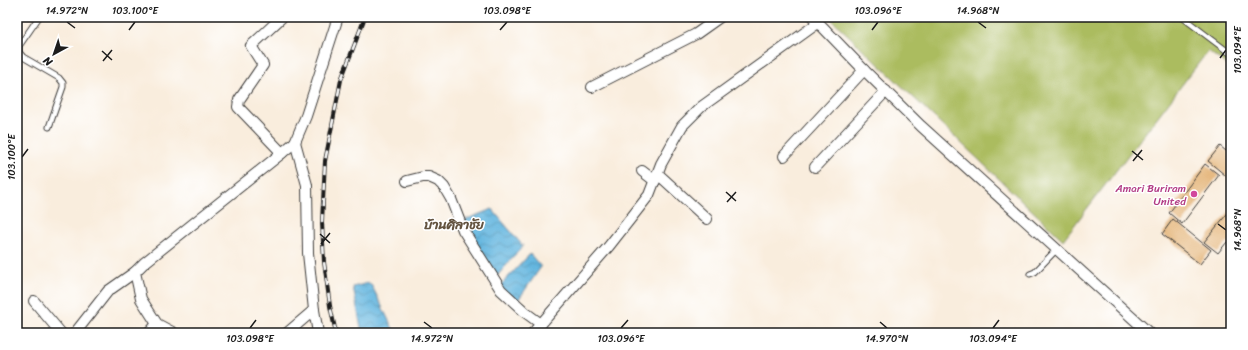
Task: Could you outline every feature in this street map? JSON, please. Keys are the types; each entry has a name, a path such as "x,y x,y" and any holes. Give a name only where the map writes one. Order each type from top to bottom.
{"street":[{"path":"282,17 251,46 263,65 239,100 238,107 282,153"},
{"path":"75,333 108,291 135,272 144,263 294,142 306,116 338,17"},
{"path":"592,87 696,34 720,17"},
{"path":"533,333 609,246 648,195 682,126 701,107 815,20 921,126 1149,333"},
{"path":"784,156 864,70"},
{"path":"815,167 886,91"},
{"path":"294,142 307,185 308,253 318,333"},
{"path":"642,171 656,178 707,219"},
{"path":"407,181 429,177 438,181 444,187 451,199 462,230 501,290 541,324"},
{"path":"135,272 141,299 157,324 174,333"},
{"path":"34,301 61,333"},
{"path":"287,333 314,310"},
{"path":"149,333 157,324"}],"lane":[{"path":"39,17 19,46 19,52 22,57 59,78 63,83 63,87 49,127"},
{"path":"1182,17 1231,54"},
{"path":"1030,274 1035,272 1057,249"}],"green space":[{"path":"829,17 1231,17 1231,68 1208,51 1063,240"}],"water":[{"path":"492,209 523,246 497,276 462,221"},
{"path":"530,254 541,267 514,306 498,288"},
{"path":"368,283 372,286 395,333 362,333 353,287"}],"building":[{"name":"Amari Buriram United","path":"1231,144 1231,180 1208,161 1220,146 1226,151"},
{"name":"Amari Buriram United","path":"1205,164 1219,175 1182,224 1169,213"},
{"path":"1231,209 1231,246 1227,242 1218,253 1204,242"},
{"name":"Amari Buriram United","path":"1173,219 1211,250 1200,264 1162,234"}],"railway":[{"path":"336,333 330,306 324,262 322,222 325,161 341,80 365,17"}],"place":[{"name":"Amari Buriram United","path":"1194,194"}],"district":[{"name":"บ้านศิลาชัย","path":"454,224"}]}
